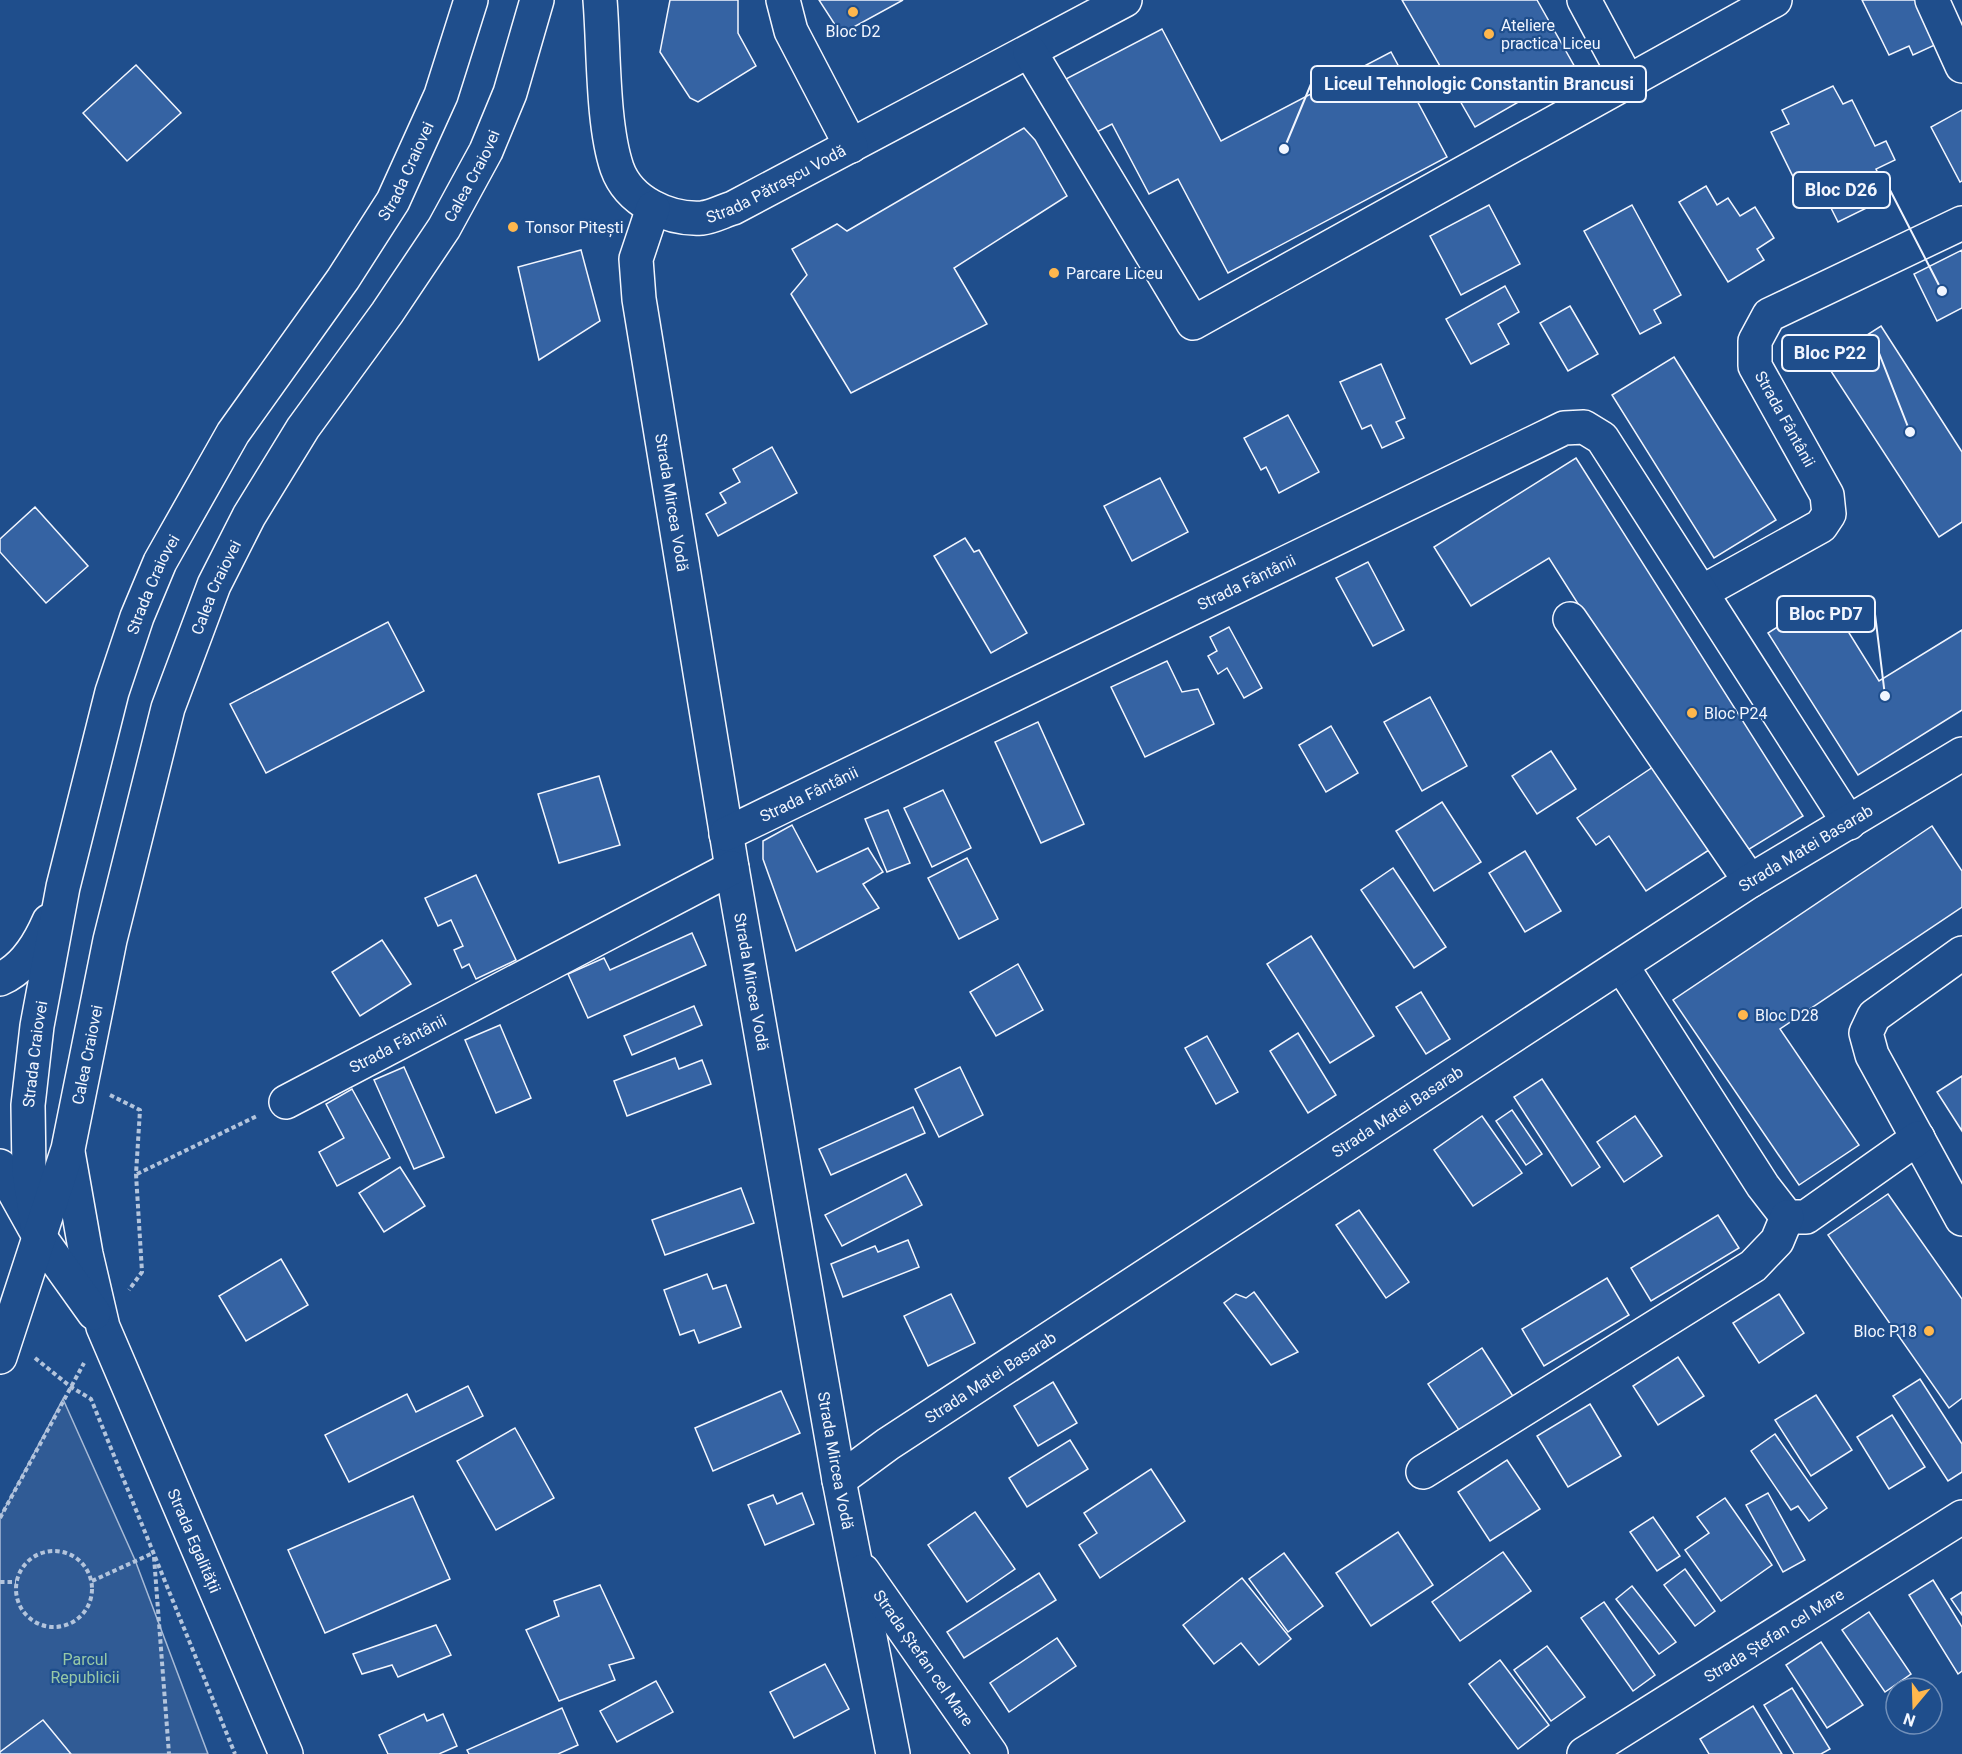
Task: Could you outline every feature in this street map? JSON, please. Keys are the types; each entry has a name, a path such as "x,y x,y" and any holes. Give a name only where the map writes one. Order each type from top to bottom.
{"street":[{"name":"Strada Craiovei","path":"39,1236 29,1172 28,1105 37,1026 63,886 112,692 160,562 233,433 343,279 393,201 441,95 471,0"},
{"name":"Calea Craiovei","path":"4,1346 68,1149 110,940 168,708 214,585 249,516 303,428 387,313 444,228 486,151 510,93 537,0"},
{"name":"Strada Pătrașcu Vodă","path":"600,0 609,115 618,170 633,192 653,208 675,217 704,218 733,208 1030,52 1084,10 1125,0"},
{"path":"783,0 791,31 852,146"},
{"path":"1584,0 1627,80"},
{"path":"1030,52 1193,323 1627,80 1775,0"},
{"path":"1932,0 1962,66"},
{"name":"Strada Mircea Vodă","path":"653,208 636,259 639,300 726,834 839,1480 893,1754"},
{"name":"Strada Fântânii","path":"1702,592 1821,526 1829,514 1827,495 1755,366 1755,341 1769,315 1962,223"},
{"name":"Strada Fântânii","path":"726,834 1564,428 1584,427 1602,438 1849,823"},
{"path":"1570,619 1750,881"},
{"name":"Strada Matei Basarab","path":"839,1480 898,1437 1750,881 1959,762"},
{"name":"Strada Fântânii","path":"286,1102 732,867"},
{"path":"0,978 24,961 39,941 63,886"},
{"path":"1962,953 1874,1016 1866,1033 1872,1055 1962,1218"},
{"path":"1622,966 1763,1186 1787,1217"},
{"path":"1787,1217 1806,1217 1918,1138"},
{"path":"68,1149 86,1254 103,1327"},
{"path":"0,1166 39,1236 103,1327"},
{"path":"1424,1472 1754,1266 1777,1241 1787,1217"},
{"name":"Strada Egalității","path":"103,1327 286,1754"},
{"name":"Strada Ștefan cel Mare","path":"1584,1754 1962,1517"},
{"name":"Strada Ștefan cel Mare","path":"857,1563 991,1754"}],"path":[{"path":"0,1518 103,1327 142,1272 136,1174 140,1110 83,1081"},
{"path":"136,1174 286,1102"},
{"path":"4,1346 91,1399 235,1754"},
{"path":"53,1550 78,1558 87,1568 92,1581 93,1593 82,1615 73,1623 49,1627 37,1623 20,1606 16,1582 20,1569 28,1559 53,1550"},
{"path":"92,1581 153,1553"},
{"path":"153,1553 169,1754"},
{"path":"0,1582 16,1582"}],"green space":[{"name":"Parcul Republicii","path":"63,1399 135,1560 208,1754 0,1754 0,1517"}],"building":[{"path":"670,0 738,0 738,33 756,66 698,102 690,98 660,52"},
{"name":"Bloc D2","path":"819,0 903,0 841,34"},
{"name":"Ateliere practica Liceu","path":"1402,0 1537,0 1576,69 1475,127"},
{"path":"1862,0 1916,0 1937,44 1913,55 1909,46 1889,55"},
{"path":"1162,29 1221,141 1391,52 1447,157 1228,273 1178,179 1149,194 1112,124 1091,135 1062,81"},
{"path":"136,65 181,113 127,161 83,113"},
{"path":"1833,86 1843,104 1852,100 1875,146 1886,141 1895,160 1876,169 1889,197 1838,222 1826,198 1808,207 1771,132 1789,124 1782,110"},
{"path":"1962,110 1962,181 1960,182 1931,127"},
{"path":"1024,128 1035,140 1067,196 954,268 987,324 851,393 791,294 807,275 792,249 837,224 847,231"},
{"path":"1706,186 1717,205 1728,198 1740,216 1755,207 1774,238 1757,249 1764,260 1728,282 1679,202"},
{"path":"1489,205 1520,264 1461,295 1430,236"},
{"path":"1632,205 1681,295 1654,310 1661,323 1640,334 1584,231"},
{"path":"581,250 600,321 539,360 518,267"},
{"path":"1962,250 1962,308 1937,321 1914,274"},
{"path":"1505,286 1519,312 1498,324 1509,344 1471,364 1446,319"},
{"path":"1570,306 1598,354 1568,371 1540,323"},
{"path":"1881,326 1962,452 1962,522 1939,537 1825,362"},
{"path":"1674,357 1776,520 1714,558 1612,395"},
{"path":"1381,364 1405,418 1396,422 1404,438 1382,448 1371,425 1362,429 1340,382"},
{"path":"1288,415 1319,472 1279,493 1266,467 1261,470 1244,438"},
{"path":"772,447 797,493 718,536 706,514 726,503 720,493 740,482 733,469"},
{"name":"Bloc P24","path":"1576,458 1803,816 1738,856 1549,558 1471,606 1434,547"},
{"path":"1160,478 1188,532 1132,561 1104,506"},
{"path":"35,507 88,566 46,603 0,552 0,539"},
{"path":"965,538 974,552 979,550 1027,633 991,653 934,556"},
{"path":"1368,562 1404,630 1373,646 1336,578"},
{"path":"1826,596 1879,681 1962,630 1962,710 1858,775 1768,633"},
{"path":"388,622 424,691 266,773 230,704"},
{"path":"1229,627 1262,688 1244,698 1227,668 1218,674 1208,656 1217,651 1210,637"},
{"path":"1167,661 1182,692 1198,689 1214,724 1145,757 1111,687"},
{"path":"1430,697 1467,766 1422,791 1384,722"},
{"path":"1038,722 1084,824 1041,843 995,742"},
{"path":"1331,726 1358,773 1326,792 1299,745"},
{"path":"1551,751 1576,789 1537,814 1512,776"},
{"path":"1653,767 1709,850 1646,891 1609,836 1596,845 1577,818"},
{"path":"599,776 620,845 559,863 538,794"},
{"path":"943,790 971,848 932,867 904,808"},
{"path":"1442,802 1481,862 1434,891 1396,831"},
{"path":"888,810 910,863 887,872 865,819"},
{"path":"792,825 817,872 868,848 883,872 863,884 879,908 796,951 763,859 763,841"},
{"name":"Bloc D28","path":"1932,826 1962,871 1962,907 1780,1029 1859,1145 1799,1185 1673,1000"},
{"path":"1525,851 1561,911 1525,932 1489,873"},
{"path":"967,858 998,919 959,939 928,878"},
{"path":"1393,868 1446,947 1414,968 1361,890"},
{"path":"476,875 516,960 476,979 469,964 462,968 454,950 463,946 451,920 438,926 425,898"},
{"path":"692,933 706,965 588,1018 568,974 604,958 610,970"},
{"path":"1311,936 1374,1036 1330,1063 1267,964"},
{"path":"382,940 411,984 360,1016 332,972"},
{"path":"1018,964 1043,1010 996,1036 970,992"},
{"path":"1421,992 1450,1039 1426,1054 1396,1007"},
{"path":"694,1006 702,1025 632,1055 624,1036"},
{"path":"500,1025 531,1098 496,1113 465,1040"},
{"path":"1298,1033 1336,1095 1308,1113 1270,1051"},
{"path":"1207,1036 1238,1092 1216,1104 1185,1048"},
{"path":"675,1058 679,1069 702,1060 711,1084 627,1116 614,1081"},
{"path":"404,1067 444,1157 414,1169 374,1080"},
{"path":"960,1067 983,1115 939,1137 915,1089"},
{"path":"1962,1076 1962,1131 1937,1092"},
{"path":"1542,1079 1600,1167 1572,1186 1514,1097"},
{"path":"352,1089 390,1158 337,1186 319,1152 344,1138 326,1104"},
{"path":"913,1107 925,1133 831,1175 819,1149"},
{"path":"1512,1110 1542,1154 1526,1165 1496,1121"},
{"path":"1482,1116 1522,1173 1473,1206 1434,1150"},
{"path":"1635,1116 1662,1156 1624,1182 1597,1142"},
{"path":"400,1167 425,1206 384,1232 359,1193"},
{"path":"906,1174 922,1205 842,1246 825,1215"},
{"path":"741,1188 754,1223 665,1255 652,1220"},
{"name":"Bloc P18","path":"1888,1194 1962,1299 1962,1398 1949,1408 1828,1235"},
{"path":"1359,1210 1409,1282 1386,1298 1336,1225"},
{"path":"1718,1215 1739,1248 1651,1301 1631,1268"},
{"path":"908,1240 919,1267 843,1297 831,1264 875,1246 878,1252"},
{"path":"281,1259 308,1305 246,1341 219,1296"},
{"path":"707,1274 713,1289 726,1285 741,1327 699,1343 694,1330 680,1335 664,1290"},
{"path":"1607,1278 1629,1315 1544,1366 1522,1329"},
{"path":"1254,1292 1298,1352 1271,1365 1224,1303 1236,1294 1246,1298"},
{"path":"951,1294 975,1343 928,1366 904,1316"},
{"path":"1779,1294 1804,1333 1759,1363 1733,1323"},
{"path":"1482,1348 1516,1401 1463,1436 1428,1384"},
{"path":"1678,1357 1704,1396 1658,1425 1633,1386"},
{"path":"1920,1379 1962,1444 1962,1472 1948,1481 1893,1396"},
{"path":"1053,1382 1077,1423 1038,1446 1014,1406"},
{"path":"468,1386 483,1416 349,1482 325,1435 407,1394 416,1412"},
{"path":"781,1391 800,1433 713,1471 695,1428"},
{"path":"1816,1395 1852,1450 1811,1476 1775,1420"},
{"path":"1590,1404 1621,1456 1568,1487 1537,1436"},
{"path":"1892,1415 1925,1467 1889,1489 1857,1437"},
{"path":"515,1428 554,1498 496,1530 457,1461"},
{"path":"1775,1434 1827,1508 1809,1521 1798,1506 1791,1510 1751,1451"},
{"path":"1070,1440 1088,1469 1027,1507 1009,1478"},
{"path":"1507,1460 1540,1509 1490,1541 1458,1492"},
{"path":"1151,1469 1185,1521 1100,1578 1079,1545 1097,1533 1084,1513"},
{"path":"802,1493 814,1524 765,1545 748,1505 773,1495 777,1504"},
{"path":"1768,1493 1805,1560 1783,1572 1746,1505"},
{"path":"413,1496 450,1579 325,1633 288,1550"},
{"path":"1725,1498 1772,1565 1721,1601 1685,1550 1709,1533 1697,1517"},
{"path":"975,1512 1015,1569 967,1602 928,1545"},
{"path":"1653,1517 1680,1556 1657,1571 1630,1532"},
{"path":"1398,1532 1433,1585 1371,1626 1336,1573"},
{"path":"1503,1552 1531,1591 1460,1641 1432,1602"},
{"path":"1284,1553 1323,1606 1288,1632 1249,1579"},
{"path":"1685,1569 1715,1611 1695,1626 1664,1585"},
{"path":"1039,1573 1056,1600 964,1658 947,1632"},
{"path":"1242,1578 1291,1639 1259,1665 1241,1643 1214,1664 1183,1625"},
{"path":"1933,1580 1962,1627 1962,1671 1958,1674 1909,1595"},
{"path":"600,1585 634,1658 609,1665 615,1680 559,1701 526,1630 559,1616 554,1601"},
{"path":"1632,1586 1676,1642 1659,1654 1616,1599"},
{"path":"1962,1592 1962,1615 1951,1599"},
{"path":"1604,1602 1655,1675 1633,1691 1581,1618"},
{"path":"1869,1612 1911,1674 1884,1676 1884,1691 1842,1630"},
{"path":"436,1625 451,1655 398,1677 392,1665 362,1674 353,1654"},
{"path":"1057,1638 1076,1666 1009,1712 990,1683"},
{"path":"1821,1642 1863,1705 1827,1728 1786,1665"},
{"path":"1547,1646 1585,1697 1551,1721 1514,1670"},
{"path":"1500,1660 1549,1725 1518,1749 1469,1684"},
{"path":"825,1664 849,1709 794,1738 770,1692"},
{"path":"656,1681 673,1712 617,1742 600,1711"},
{"path":"1792,1688 1830,1749 1821,1754 1794,1754 1764,1705"},
{"path":"1753,1706 1782,1754 1709,1754 1700,1739"},
{"path":"562,1708 578,1745 558,1754 469,1754 467,1750"},
{"path":"424,1714 427,1721 443,1714 457,1746 439,1754 388,1754 379,1735"},
{"path":"43,1720 71,1754 0,1754 0,1752"}],"place":[{"name":"Bloc D2","path":"853,12"},
{"name":"Ateliere practica Liceu","path":"1489,34"},
{"name":"Liceul Tehnologic Constantin Brancusi","path":"1284,149"},
{"name":"Tonsor Pitești","path":"513,227"},
{"name":"Parcare Liceu","path":"1054,273"},
{"name":"Bloc D26","path":"1942,291"},
{"name":"Bloc P22","path":"1910,432"},
{"name":"Bloc PD7","path":"1885,696"},
{"name":"Bloc P24","path":"1692,713"},
{"name":"Bloc D28","path":"1743,1015"},
{"name":"Bloc P18","path":"1929,1331"}]}
